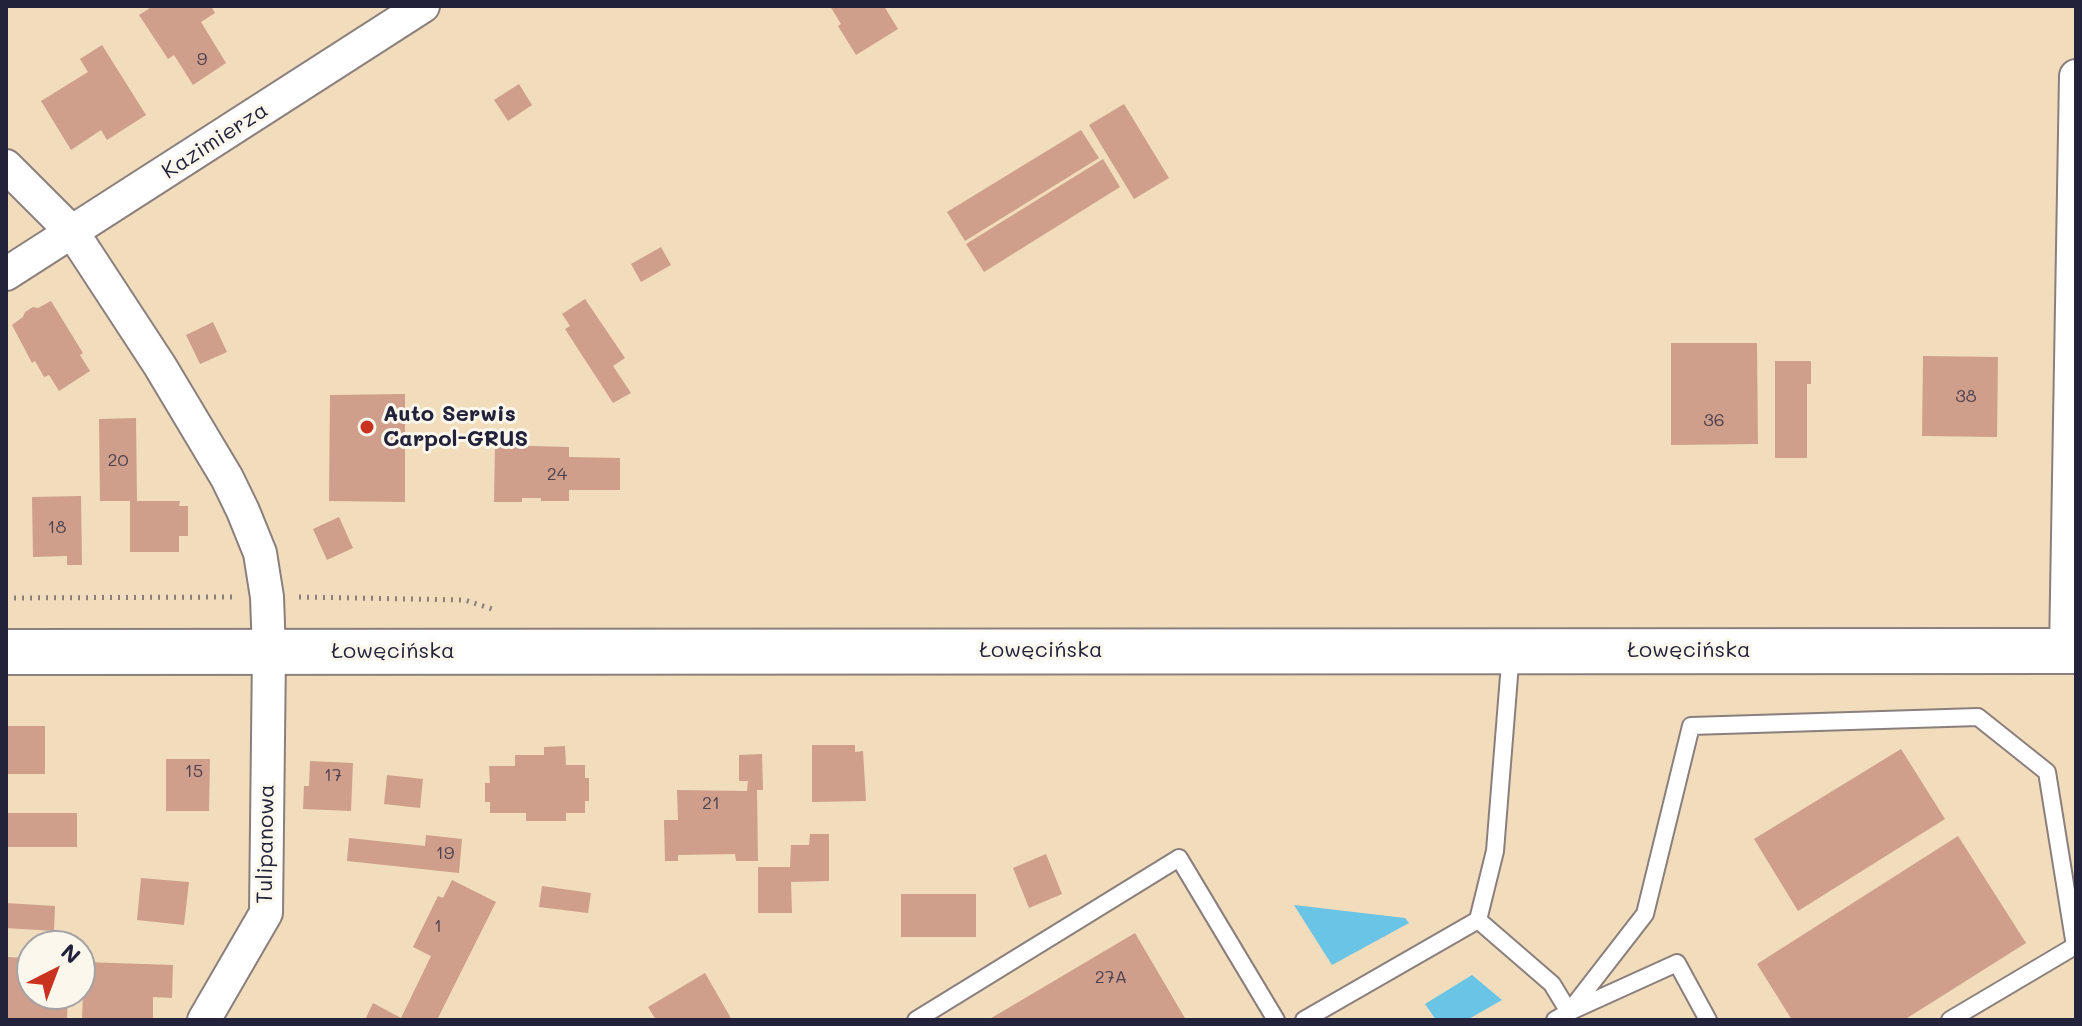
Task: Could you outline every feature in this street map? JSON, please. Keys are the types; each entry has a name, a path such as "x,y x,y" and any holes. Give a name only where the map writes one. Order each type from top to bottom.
{"street":[{"name":"Kazimierza","path":"6,274 423,6"},
{"path":"2071,651 2076,76"},
{"name":"Tulipanowa","path":"6,166 73,233 160,366 243,511 260,553 267,597 269,652 266,913 204,1020"},
{"name":"Łowęcińska","path":"6,652 2071,651"}],"lane":[{"path":"1304,1020 1478,920 1495,851 1511,650"},
{"path":"1562,1016 1645,914 1691,726 1978,717 2047,772 2075,946 1950,1020"},
{"path":"916,1020 1179,858 1276,1020"},
{"path":"1478,920 1552,984 1562,1016"},
{"path":"1562,1016 1677,963 1708,1020"}],"water":[{"path":"1294,905 1405,918 1409,923 1332,965"},
{"path":"1472,975 1502,1000 1467,1020 1436,1020 1425,1004"}],"building":[{"path":"153,6 211,6 215,13 201,22 226,63 193,85 174,55 168,59 139,15"},
{"path":"830,6 884,6 898,29 856,55"},
{"path":"102,45 146,115 107,140 101,130 71,150 41,101 88,72 80,59"},
{"path":"519,84 532,105 508,121 494,100"},
{"path":"1124,104 1169,178 1134,199 1089,125"},
{"path":"1081,130 1099,158 965,241 947,212"},
{"path":"1103,159 1120,187 984,272 966,244"},
{"path":"661,247 671,265 641,282 631,264"},
{"path":"585,299 625,358 613,366 631,393 613,403 565,329 570,326 562,314"},
{"path":"51,301 83,353 80,355 90,371 59,391 49,375 44,377 35,361 32,363 12,325 33,307 38,308"},
{"path":"213,322 227,352 200,364 186,335"},
{"path":"1671,343 1757,343 1758,444 1671,445"},
{"path":"1923,356 1998,357 1997,437 1922,436"},
{"path":"1775,361 1811,361 1811,384 1807,384 1807,458 1775,458"},
{"name":"Auto Serwis Carpol-GRUS","path":"405,394 405,502 329,501 330,395"},
{"path":"136,418 137,501 180,501 179,506 188,506 188,536 179,536 179,552 130,552 130,501 100,501 99,419"},
{"path":"495,445 569,447 569,457 620,458 620,490 569,490 569,501 522,498 522,502 494,502"},
{"path":"81,496 82,565 67,565 67,556 33,557 32,497"},
{"path":"339,517 353,548 327,560 313,529"},
{"path":"6,726 45,726 45,774 6,774"},
{"path":"812,745 855,745 855,752 863,751 866,801 812,802"},
{"path":"565,746 566,765 585,765 585,778 589,778 589,801 585,801 585,813 566,813 566,821 526,821 526,813 490,813 490,802 485,802 485,783 490,783 489,766 515,766 515,755 544,755 544,747"},
{"path":"1901,749 1945,819 1798,911 1754,839"},
{"path":"762,754 763,790 757,790 758,861 736,861 735,854 678,855 678,861 665,861 664,820 678,820 677,790 747,791 748,781 739,781 739,755"},
{"path":"166,759 210,759 209,811 166,811"},
{"path":"310,761 353,763 351,811 303,809 304,786 309,786"},
{"path":"387,775 423,779 420,808 384,804"},
{"path":"6,813 77,813 77,847 6,847"},
{"path":"810,834 829,834 829,881 791,882 792,913 758,913 758,867 790,867 791,845 809,845"},
{"path":"426,835 462,839 459,873 347,861 349,838 425,846"},
{"path":"1958,836 2026,943 1904,1020 1792,1020 1757,964"},
{"path":"1046,854 1062,894 1029,908 1013,868"},
{"path":"141,878 189,882 184,925 137,920"},
{"path":"452,880 496,902 437,1020 365,1020 373,1003 401,1018 431,956 413,947 438,896 443,898"},
{"path":"542,886 591,893 588,913 539,907"},
{"path":"901,894 976,894 976,937 901,937"},
{"path":"6,903 55,906 54,930 6,928"},
{"path":"1135,933 1186,1020 988,1020"},
{"path":"6,957 16,957 16,1010 67,1010 67,1020 6,1020"},
{"path":"96,962 173,965 172,998 153,997 153,1020 82,1020 82,1010 96,1010"},
{"path":"705,973 732,1020 656,1020 648,1007"}],"place":[{"name":"Auto Serwis Carpol-GRUS","path":"367,427"}]}
